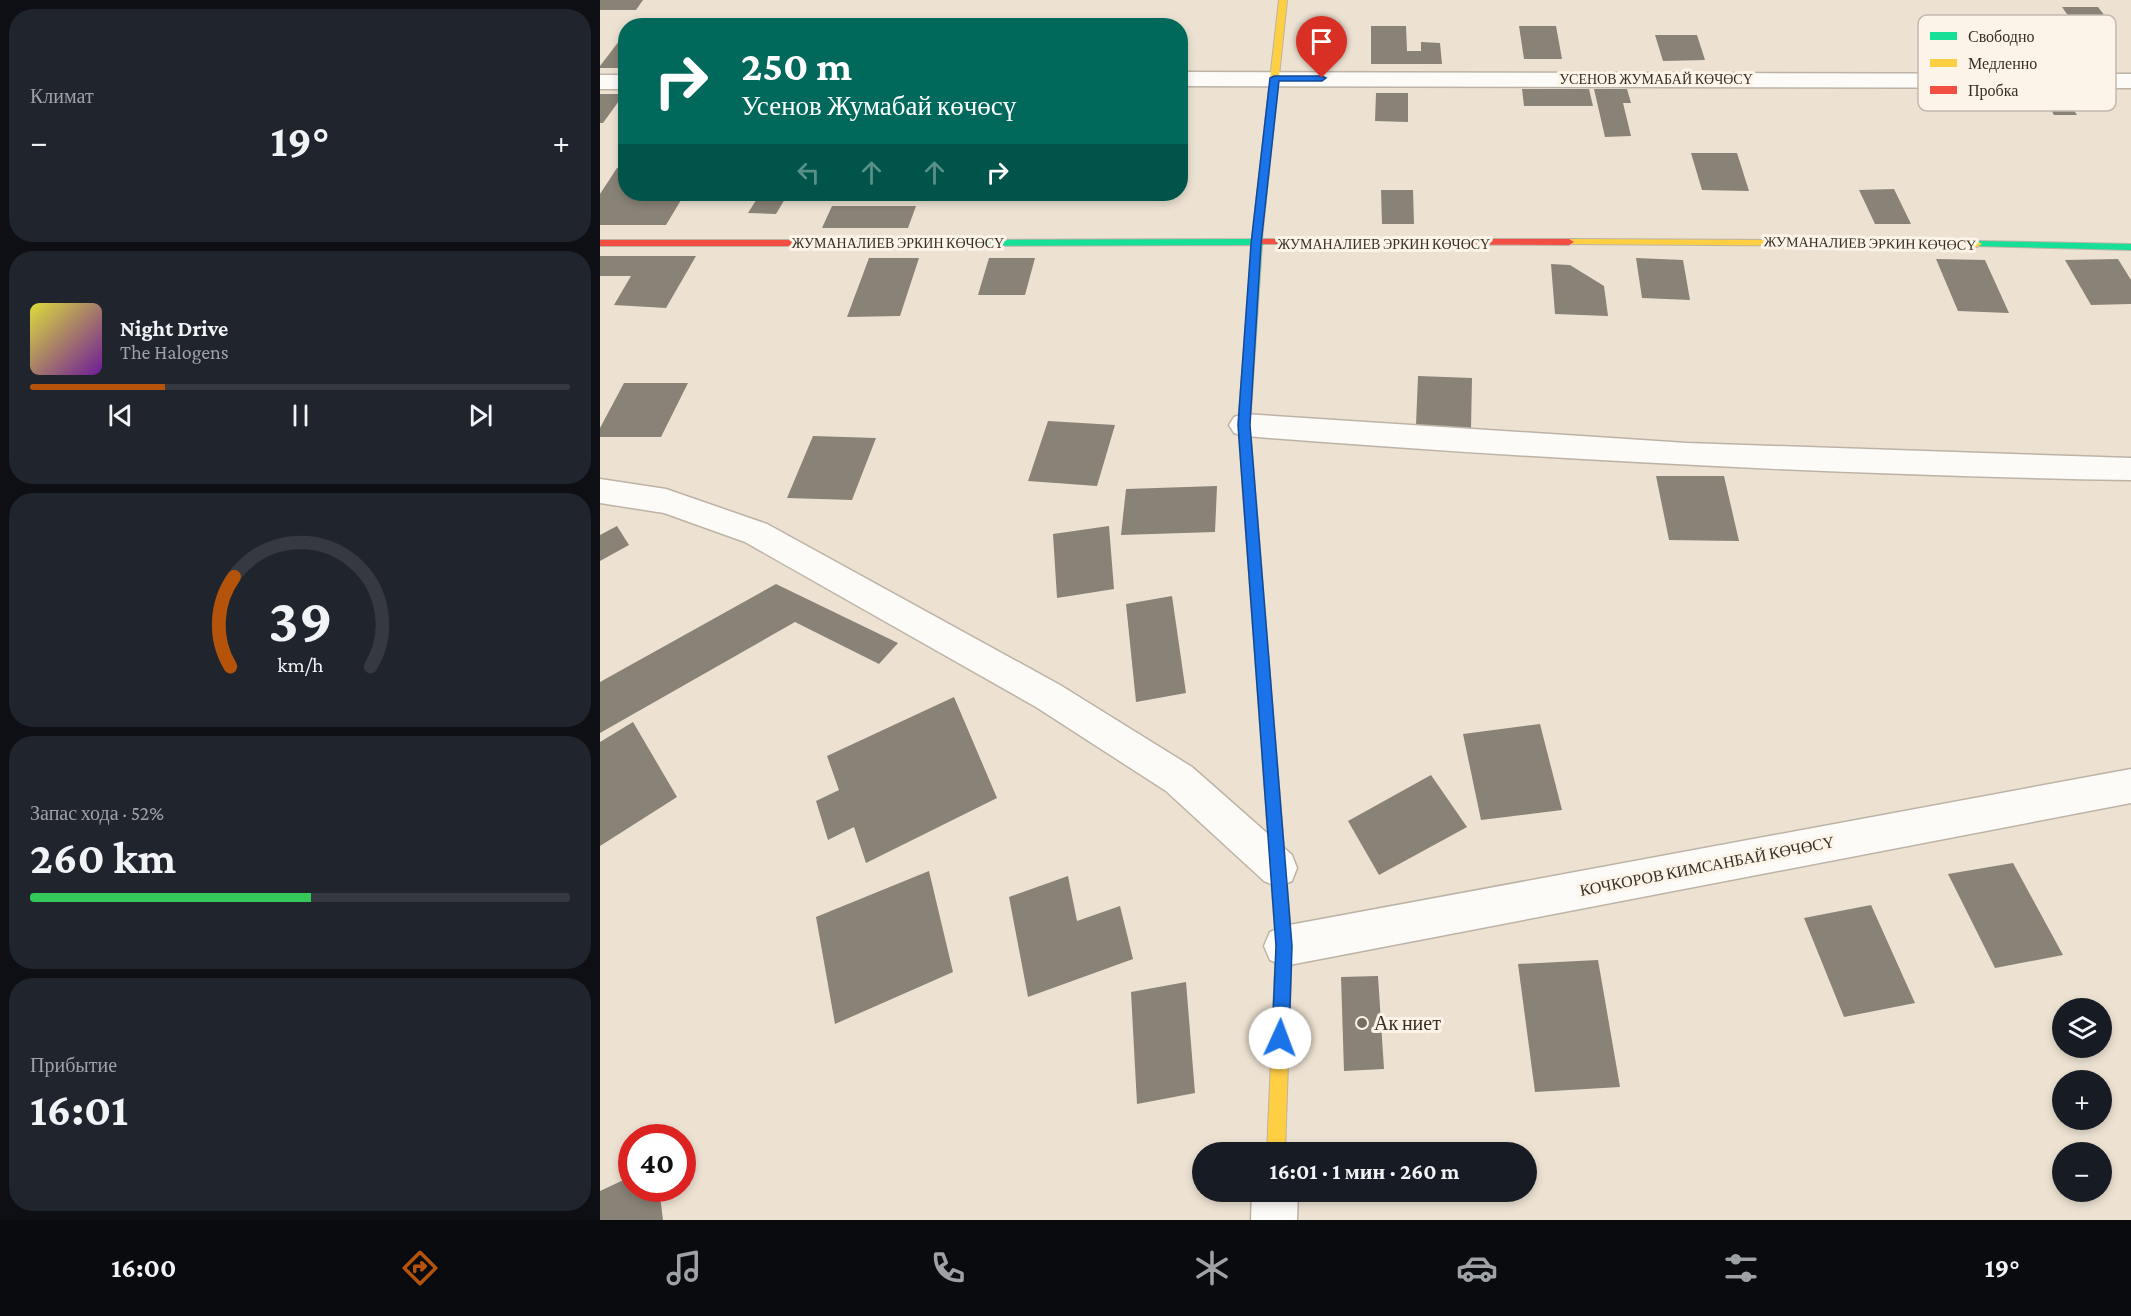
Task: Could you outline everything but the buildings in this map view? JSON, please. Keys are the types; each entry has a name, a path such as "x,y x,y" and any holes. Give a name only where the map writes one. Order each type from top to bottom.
{"street":[{"path":"1276,1142 1284,946 1244,425 1256,244 1283,0"},
{"name":"УСЕНОВ ЖУМАБАЙ КӨЧӨСҮ","path":"1188,79 1918,80"},
{"name":"УСЕНОВ ЖУМАБАЙ КӨЧӨСҮ","path":"2116,81 2131,81"},
{"path":"600,82 618,82"},
{"name":"ЖУМАНАЛИЕВ ЭРКИН КӨЧӨСҮ","path":"600,243 1838,242 2131,247"},
{"path":"1244,425 1500,446 2010,467 2131,469"},
{"path":"600,491 666,501 756,533 915,624 1048,696 1168,772 1278,867"},
{"name":"КОЧКОРОВ КИМСАНБАЙ КӨЧӨСҮ","path":"1284,946 2131,786"},
{"path":"1274,1220 1275,1202"}],"traffic: fast":[{"path":"1258,229 1244,425 1266,712"},
{"path":"897,243 1264,242"},
{"path":"1977,244 2131,247"}],"traffic: slow":[{"path":"1258,229 1283,0"},
{"path":"1569,242 1977,244"},
{"path":"1266,712 1284,946 1276,1142"}],"traffic: jam":[{"path":"1264,242 1569,242"},
{"path":"600,243 897,243"}],"place":[{"name":"Ак ниет","path":"1362,1023"}],"route":[{"path":"1280,1038 1284,946 1244,425 1256,244 1274,78 1322,78"}]}
